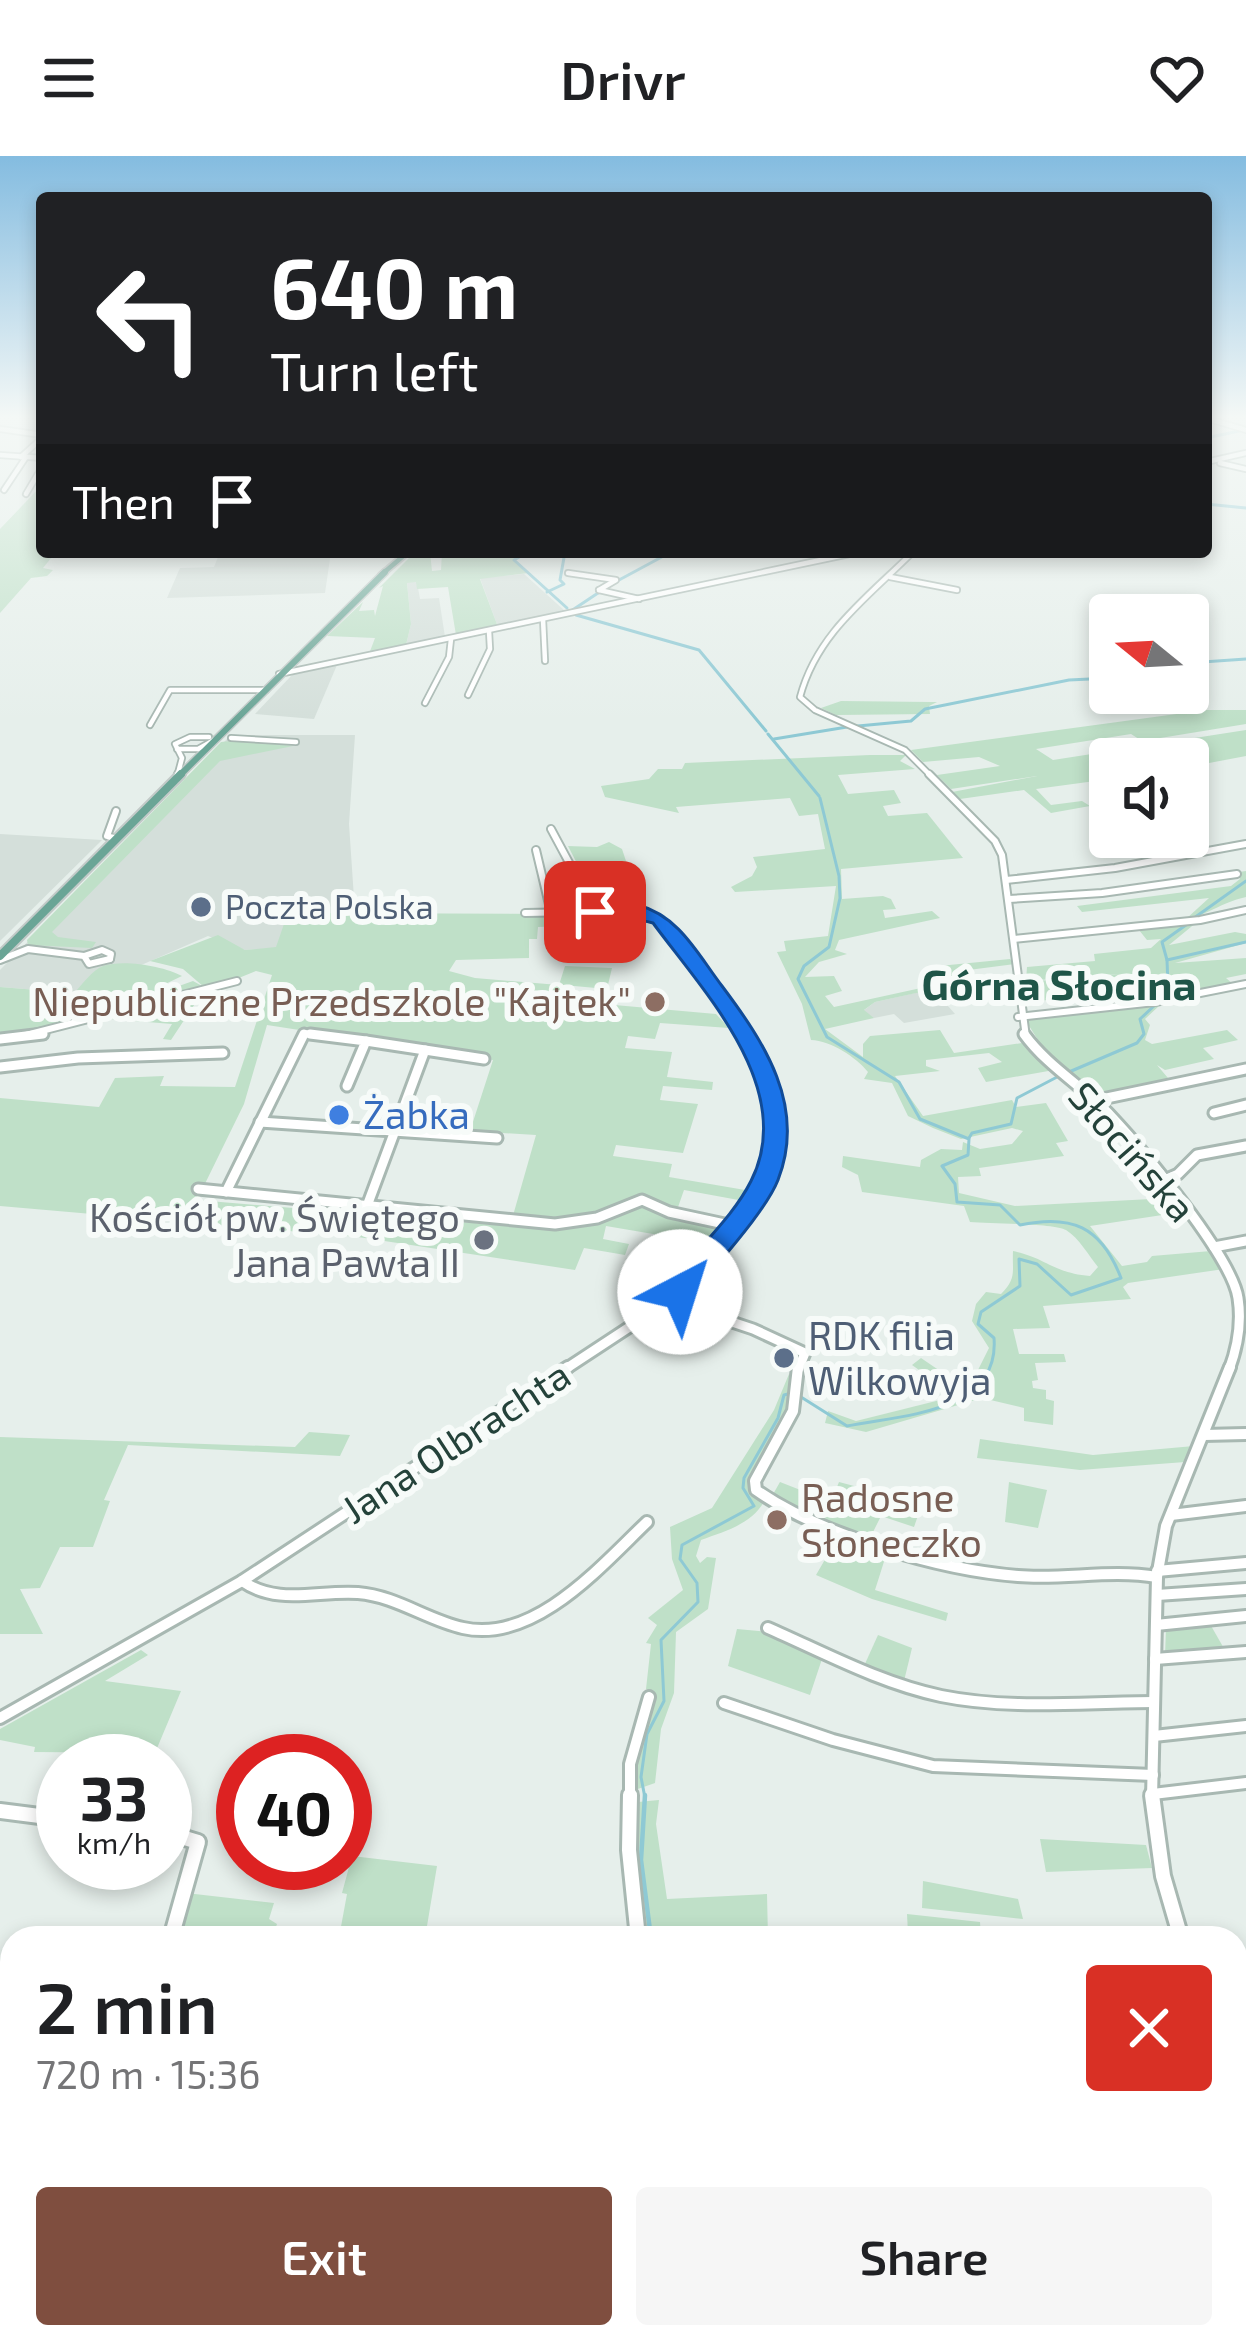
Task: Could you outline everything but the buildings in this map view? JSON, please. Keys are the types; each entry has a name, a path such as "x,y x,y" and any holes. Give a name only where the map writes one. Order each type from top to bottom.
{"main road":[{"path":"0,958 212,738 399,558"}],"street":[{"path":"284,672 831,558"},
{"path":"908,558 826,637 808,662 799,693 815,710 905,751 995,841 1009,899 1018,1017 1155,1002 1246,983"},
{"path":"568,574 616,580 602,590 639,599"},
{"path":"890,577 957,590"},
{"path":"543,620 545,661"},
{"path":"499,628 502,640"},
{"path":"468,694 490,649 489,631"},
{"path":"424,703 448,657 451,639"},
{"path":"150,725 170,690 268,687"},
{"path":"177,749 194,750 212,738"},
{"path":"176,780 182,758 174,745 180,740 212,738"},
{"path":"229,738 296,742"},
{"path":"116,811 107,836 117,839"},
{"path":"551,829 580,883 638,911"},
{"path":"1006,880 1115,868 1246,844"},
{"path":"551,913 536,853 562,853"},
{"path":"1009,899 1102,893 1237,874"},
{"path":"1014,939 1200,920 1246,910"},
{"path":"525,914 638,911"},
{"name":"Jana Olbrachta","path":"0,1718 242,1581 669,1301 734,1226 759,1192 772,1156 768,1075 749,1038 661,919 638,911"},
{"path":"24,931 22,943 32,950"},
{"path":"0,958 32,950 84,956"},
{"path":"0,1039 42,1034 237,981"},
{"name":"Słocińska","path":"1018,1017 1037,1052 1097,1100 1214,1247 1235,1284 1244,1331 1171,1515 1157,1574 1153,1794 1159,1856 1178,1926"},
{"path":"226,1192 304,1033 484,1060"},
{"path":"347,1086 366,1041"},
{"path":"367,1206 425,1050"},
{"path":"0,1067 78,1058 223,1053"},
{"path":"1097,1100 1246,1069"},
{"path":"1214,1113 1244,1108"},
{"path":"260,1122 497,1138"},
{"path":"1162,1180 1178,1174 1197,1155 1246,1146"},
{"path":"198,1189 555,1224 597,1218 642,1200 734,1226"},
{"name":"Słocińska","path":"1214,1247 1246,1241"},
{"path":"669,1301 753,1329 805,1353 795,1368 792,1414 754,1475 756,1490 775,1505 902,1551 1013,1576 1157,1574 1246,1563"},
{"path":"1204,1435 1246,1433"},
{"path":"1171,1515 1246,1506"},
{"path":"242,1581 248,1587 277,1593 380,1596 465,1629 491,1630 568,1595 647,1522"},
{"path":"1156,1594 1246,1589"},
{"path":"1156,1625 1246,1616"},
{"path":"768,1628 932,1694 1011,1701 1154,1702"},
{"path":"1155,1659 1246,1652"},
{"path":"637,1926 629,1850 630,1764 649,1697"},
{"path":"724,1702 833,1740 933,1766 1153,1774"},
{"path":"1154,1736 1246,1726"},
{"path":"1153,1794 1246,1783"},
{"path":"0,1811 36,1816"},
{"path":"174,1926 184,1890"}],"shaded area":[{"path":"218,558 330,558 325,593 167,598 180,568 214,567"},
{"path":"524,574 565,611 498,627 480,578"},
{"path":"407,582 417,582 420,599 439,598 445,637 406,645 411,624"},
{"path":"337,665 314,719 255,714 292,675"},
{"path":"231,735 355,735 349,824 355,913 316,913 277,948 245,950 208,936 139,966 118,964 74,993 0,987 0,970"},
{"path":"0,834 102,840 0,941"},
{"path":"933,989 955,1014 904,1023 894,1014 874,1018 863,1011 875,1002"}],"green space":[{"path":"9,519 36,519 36,558 51,558 43,568 53,570 31,578 0,613 0,529"},
{"path":"409,558 431,558 432,571 441,570 442,558 518,558 515,560 528,573 480,579 498,627 456,635 448,587 417,589 416,582 407,583 411,624 406,645 369,654 375,638 327,636 363,602 359,611 374,610 375,616 383,586 379,588"},
{"path":"841,701 937,702 929,706 930,714 836,715 821,708"},
{"path":"1209,710 1246,710 1246,724 1160,738 1131,734 1089,738 1036,749 1053,760 1089,754 1089,782 1036,789 1051,805 1082,801 1089,806 1051,813 1024,790 960,799 952,792 1037,776 951,789 937,775 1000,766 979,757 923,762 911,750 1176,714 1209,714"},
{"path":"1246,730 1246,756 1209,763 1209,738 1195,738"},
{"path":"221,742 293,746 220,761 52,932 96,942 92,948 28,945 27,940"},
{"path":"906,755 900,761 915,769 838,775 848,794 894,790 901,803 883,806 888,816 927,813 963,858 841,869 842,899 883,896 896,909 883,910 885,918 932,911 940,918 839,940 835,950 847,954 819,962 805,977 834,976 842,991 825,996 834,1007 921,988 929,984 923,977 934,975 929,967 1010,959 1015,964 953,972 957,977 953,985 875,1002 864,1010 874,1018 825,1029 863,1057 863,1044 870,1036 940,1030 954,1053 1022,1043 1054,1070 986,1082 978,1068 1002,1062 989,1053 926,1060 926,1066 940,1071 895,1076 923,1116 1012,1100 1016,1107 1046,1103 1068,1141 1056,1143 1064,1156 979,1168 981,1176 958,1177 959,1193 1015,1206 1171,1198 1182,1212 1090,1226 1122,1266 1147,1262 1152,1256 1211,1251 1224,1269 1128,1283 1123,1287 1131,1299 1043,1306 1050,1328 1013,1329 1019,1354 1064,1354 1066,1362 1035,1363 1038,1380 1032,1381 1033,1388 1046,1390 1046,1399 1054,1401 1053,1425 1024,1421 1024,1408 982,1398 866,1432 825,1423 828,1411 856,1421 956,1396 912,1365 921,1358 968,1390 989,1348 972,1321 976,1304 986,1292 1001,1294 1006,1288 1013,1274 1013,1251 1077,1274 1090,1276 1098,1267 1066,1230 970,1222 964,1206 862,1192 858,1175 842,1167 843,1156 920,1167 921,1160 941,1149 962,1150 963,1142 980,1149 1012,1144 1023,1131 1012,1128 961,1139 933,1128 908,1116 892,1083 864,1079 868,1072 850,1056 811,1040 802,1004 777,952 786,951 784,941 828,936 836,886 735,892 731,887 752,876 757,867 753,857 825,849 818,814 799,816 790,798 676,807 679,813 605,797 601,786 649,779 658,769 682,769 685,763"},
{"path":"609,842 622,849 628,867 637,873 585,879 568,846 597,847"},
{"path":"1246,871 1246,897 1186,919 1209,898 1082,912 1077,906 1231,886 1240,879 1239,872"},
{"path":"316,913 564,914 564,926 538,927 537,939 529,939 529,958 456,960 449,971 475,978 559,985 565,966 612,968 607,989 563,985 558,1000 716,1014 729,1028 660,1023 655,1039 628,1036 625,1048 672,1052 667,1077 713,1082 712,1090 663,1086 660,1100 698,1104 683,1153 616,1145 613,1156 672,1164 669,1177 751,1191 744,1201 684,1190 677,1210 728,1221 712,1244 606,1226 603,1239 629,1244 625,1255 584,1248 575,1270 358,1237 0,1206 0,1098 99,1107 115,1078 164,1076 160,1086 235,1087 272,975 256,971 202,993 171,1040 163,1039 172,1024 98,1018 0,1037 0,987 74,993 99,968 121,963 182,976 159,987 162,992 193,981 204,987 183,969 150,961 218,935 245,950 276,947 284,924","holes":["267,1025 493,1060 470,1131 536,1135 510,1226 197,1200 244,1104"]},
{"path":"1197,922 1169,945 1235,932 1246,934 1246,943 1175,963 1246,958 1246,974 1226,978 1233,984 1130,1005 1120,993 1157,990 1150,980 1089,985 1095,996 1025,1002 1026,982 1119,974 1026,981 1027,967 1095,961 1094,954 1151,948 1161,939 1147,940 1135,925"},
{"path":"1160,1005 1145,1019 1150,1025 1145,1040 1152,1044 1227,1030 1238,1040 1203,1048 1214,1059 1165,1070 1157,1065 1173,1084 1101,1098 1047,1054 1024,1018"},
{"path":"789,1374 789,1405 753,1472 751,1487 764,1502 744,1522 701,1540 696,1556 700,1563 707,1557 716,1558 708,1609 676,1632 674,1693 661,1729 655,1783 635,1790 635,1750 654,1691 646,1689 651,1644 646,1643 657,1625 648,1618 683,1590 672,1559 670,1527 712,1508 774,1410"},
{"path":"309,1432 350,1435 340,1456 128,1445 104,1500 110,1501 93,1547 60,1547 40,1588 20,1589 43,1634 0,1634 0,1437 295,1447"},
{"path":"980,1439 1093,1455 1194,1446 1185,1462 1080,1470 977,1458"},
{"path":"780,1482 831,1502 839,1482 922,1504 914,1527 881,1516 871,1536 803,1514 772,1496"},
{"path":"1009,1482 1047,1490 1038,1528 1005,1522"},
{"path":"841,1532 888,1549 875,1590 948,1613 946,1621 872,1599 816,1575"},
{"path":"1210,1624 1226,1652 1165,1656 1166,1628"},
{"path":"737,1629 768,1632 823,1656 810,1695 728,1666"},
{"path":"878,1635 912,1648 904,1681 864,1666"},
{"path":"141,1650 148,1655 105,1681 181,1691 163,1734 36,1734 36,1752 34,1752 35,1747 0,1740 0,1729"},
{"path":"659,1800 656,1824 667,1899 767,1894 768,1926 641,1926 635,1848 638,1802"},
{"path":"1040,1839 1146,1845 1152,1868 1046,1872"},
{"path":"372,1858 437,1866 427,1926 341,1926 347,1894 343,1890 372,1890"},
{"path":"923,1881 1018,1899 1023,1919 922,1908"},
{"path":"186,1893 274,1903 269,1919 277,1924 276,1926 179,1926"},
{"path":"907,1914 980,1922 980,1926 908,1926"}],"waterway":[{"path":"518,558 514,560 549,591"},
{"path":"549,591 564,584 560,580 564,558"},
{"path":"619,580 660,558"},
{"path":"549,591 567,608"},
{"path":"571,611 601,591"},
{"path":"576,615 699,650 766,731"},
{"path":"1209,662 1246,659"},
{"path":"858,726 911,721 925,709 1089,679"},
{"path":"774,739 847,727"},
{"path":"768,734 819,796"},
{"path":"801,1397 847,1426 943,1406 981,1382 992,1363 994,1338 978,1324 981,1312 1020,1286 1019,1259 1037,1264 1071,1295 1121,1278 1104,1246 1082,1228 1054,1221 1020,1225 1000,1205 957,1202 955,1184 942,1166 968,1155 969,1139 920,1119 899,1082 827,1037 798,979 804,966 829,947 840,898 820,798"},
{"path":"1194,918 1246,881"},
{"path":"1167,960 1162,942 1186,925"},
{"path":"1167,960 1246,942"},
{"path":"1163,996 1168,986 1167,960"},
{"path":"1069,1072 1137,1043 1144,1034 1140,1019 1155,1005"},
{"path":"969,1138 972,1133 1011,1124 1017,1098 1059,1076"},
{"path":"645,1797 641,1777 647,1734 664,1701 661,1640 698,1602 697,1583 680,1559 682,1545 754,1506 743,1488 744,1478 778,1418 784,1395 792,1393"},
{"path":"645,1797 641,1860 649,1926"}],"place":[{"name":"Poczta Polska","path":"201,907"},
{"name":"Niepubliczne Przedszkole \"Kajtek\"","path":"655,1002"},
{"name":"Żabka","path":"339,1115"},
{"name":"Kościół pw. Świętego Jana Pawła II","path":"484,1240"},
{"name":"RDK filia Wilkowyja","path":"784,1358"},
{"name":"Radosne Słoneczko","path":"777,1520"}],"district":[{"name":"Górna Słocina","path":"1059,985"}],"route":[{"path":"595,912 638,911 661,919 694,970 749,1038 768,1075 775,1141 764,1182 680,1292"}]}
